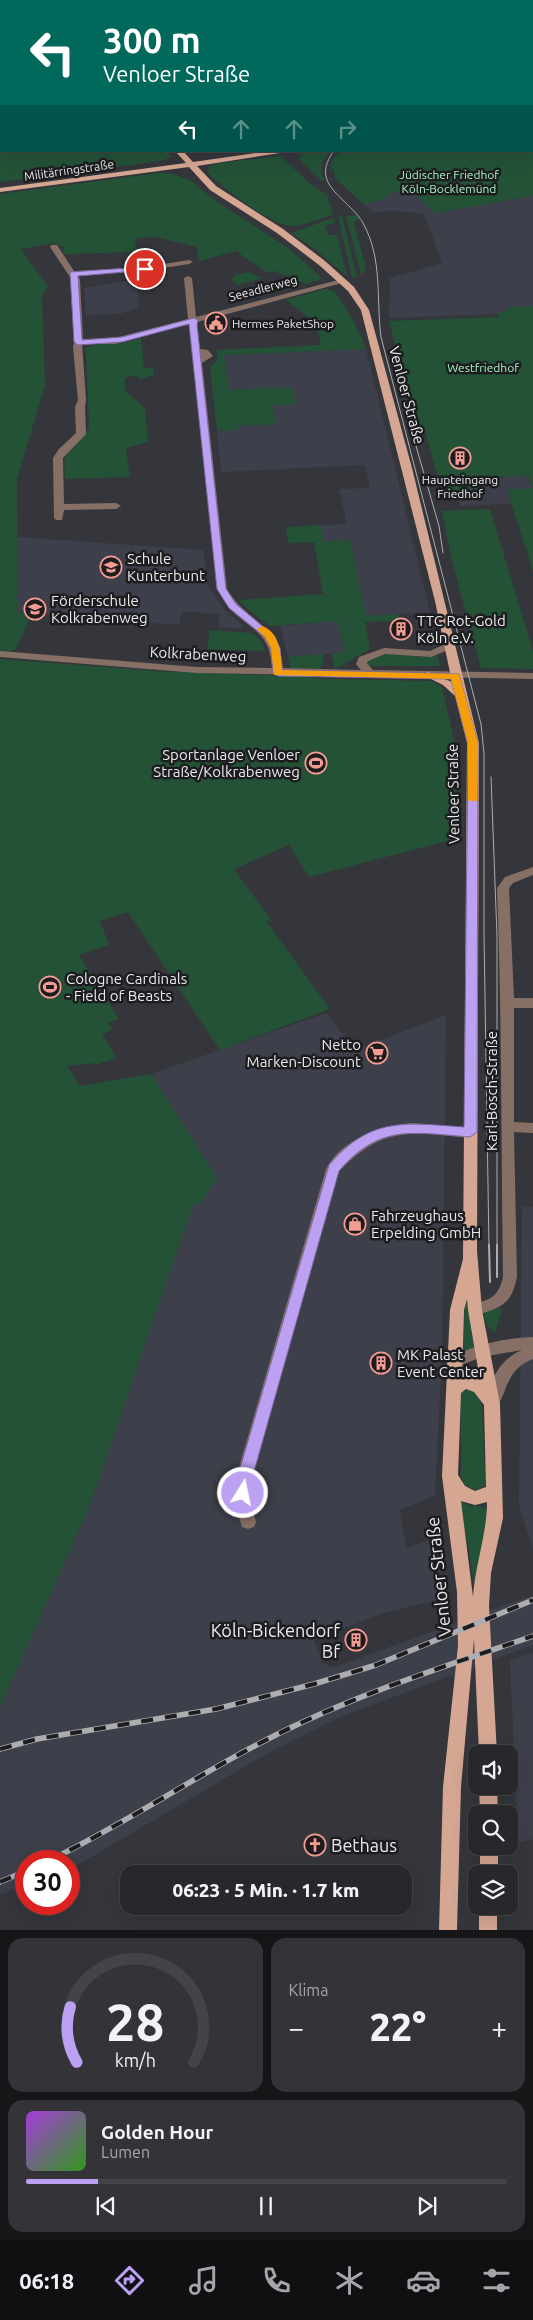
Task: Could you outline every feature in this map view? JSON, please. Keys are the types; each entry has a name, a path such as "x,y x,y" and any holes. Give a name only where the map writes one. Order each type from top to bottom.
{"main road":[{"path":"186,158 237,152"},
{"name":"Militärringstraße","path":"0,185 62,178 186,158 214,160 281,152"},
{"name":"Militärringstraße","path":"0,190 68,183 149,170 186,158"},
{"name":"Venloer Straße","path":"186,158 203,178 225,197 322,262 339,281 341,289 359,314 367,321 407,468 473,743 470,1251 476,1310 492,1404 495,1490 495,1518 483,1572 481,1606 488,1745"},
{"path":"149,170 178,172 203,178 204,168 214,160"},
{"path":"428,675 447,684 460,695"},
{"name":"Venloer Straße","path":"448,1930 452,1787 466,1646 465,1592 450,1476 457,1310 470,1251"},
{"path":"454,1390 460,1385 471,1383 484,1392 492,1404"},
{"path":"450,1476 457,1489 467,1496 476,1499 484,1498 495,1490"},
{"path":"488,1915 488,1930"}],"street":[{"path":"54,247 76,280 82,400 80,407 81,434 62,451 58,458 59,512 116,506"},
{"path":"73,274 145,269 189,262"},
{"path":"188,278 222,589 232,606 269,636 276,648 278,673"},
{"name":"Seeadlerweg","path":"78,342 122,340 270,298 339,281"},
{"path":"334,674 363,659 384,651 431,654 449,646"},
{"name":"Kolkrabenweg","path":"0,654 187,670 533,676"},
{"path":"363,659 361,664 370,673"},
{"name":"Karl-Bosch-Straße","path":"476,1310 502,1300 506,1295 510,1278 507,1127 508,1003 502,888 509,880 533,871"},
{"path":"508,1003 533,1003"},
{"path":"507,1127 533,1128"},
{"path":"248,1522 242,1504 244,1482 333,1169 348,1151 370,1137 390,1130 415,1128 470,1132"},
{"path":"454,1362 484,1349 501,1345 533,1343"},
{"path":"492,1404 497,1385 505,1369 523,1355 533,1352"}],"shaded area":[{"path":"409,189 436,213 533,196 533,306 507,307 508,311 498,312 498,314 389,318 390,278 442,263 424,214 400,211 373,212 363,204 383,200 388,193"},
{"path":"137,279 139,308 119,314 86,315 84,288"},
{"path":"366,349 430,612 366,616 350,540 323,541 321,525 347,524 339,489 370,488 365,465 221,472 217,431 237,430 236,426 275,424 272,405 295,404 292,387 229,390 224,355"},
{"path":"527,475 533,488 507,490 511,504 460,506 457,493 473,492 469,480"},
{"name":"Schule Kunterbunt","path":"18,537 203,550 207,585 224,609 244,626 239,629 218,627 220,614 195,612 182,612 179,625 18,612"},
{"path":"337,621 346,653 288,657 280,626"},
{"path":"326,1013 355,1050 446,1015 442,1352 435,1495 400,1510 406,1548 441,1536 440,1599 381,1614 314,1640 322,1662 332,1668 533,1595 533,1645 340,1717 266,1754 80,1863 80,1850 15,1850 15,1889 0,1895 0,1707 88,1510 193,1205 217,1178 151,1074"},
{"path":"522,1206 533,1207 533,1549 519,1505"},
{"path":"533,1653 533,1839 518,1843 518,1805 516,1805 516,1795 518,1795 518,1745 514,1745 510,1660"}],"green space":[{"path":"0,152 168,152 171,157 161,161 0,182"},
{"path":"331,152 322,164 324,180 322,181 299,159 302,156 299,154"},
{"name":"Jüdischer Friedhof Köln-Bocklemünd","path":"340,152 533,152 533,196 435,213 409,189 388,193 383,200 363,204 335,178 334,170 330,169 332,160"},
{"path":"281,156 309,183 327,195 333,215 296,226 275,221 250,206 208,173 209,166 225,162"},
{"path":"170,173 190,180 216,201 288,248 321,277 319,280 306,284 275,271 267,273 236,251 199,261 197,247 156,237 135,238 136,252 63,254 64,247 54,243 21,249 48,287 42,296 45,385 17,479 18,612 32,613 16,649 9,652 0,651 0,194"},
{"path":"357,215 359,218 354,223 366,268 363,275 361,274 346,216"},
{"path":"342,216 357,277 352,277 338,217"},
{"path":"333,218 335,223 325,226 328,235 337,235 347,276 316,250 291,233"},
{"path":"249,272 262,278 238,285 232,280 235,275"},
{"path":"325,289 334,291 348,311 366,349 224,355 229,390 292,387 296,404 272,405 276,424 237,426 237,430 217,431 210,367 218,360 216,350 321,345 316,323 286,300"},
{"name":"Westfriedhof","path":"533,306 533,488 528,475 469,480 473,492 443,494 425,432 421,431 416,425 389,321 499,317 498,312 508,311 507,307"},
{"path":"141,338 144,368 153,367 154,375 140,379 135,375 125,378 125,391 145,408 148,442 126,448 130,477 65,479 64,464 66,455 89,427 86,348 96,344 123,343"},
{"path":"533,488 533,571 507,490"},
{"path":"490,509 533,651 533,669 481,668 451,557 442,511"},
{"path":"321,525 324,541 350,540 366,616 398,614 400,621 365,622 370,649 335,669 331,654 346,652 337,621 270,626 246,608 239,600 323,594 314,542 288,543 286,527"},
{"path":"210,630 251,633 257,636 265,651 207,649"},
{"path":"323,654 323,664 319,669 291,668 288,657"},
{"path":"386,654 423,657 437,655 440,666 370,666 366,661"},
{"path":"0,659 155,671 321,679 431,681 442,687 456,749 455,839 309,877 289,845 234,869 272,921 266,921 330,1009 220,1050 128,912 100,921 109,945 79,955 119,1019 108,1023 112,1030 102,1034 117,1058 95,1065 94,1063 67,1066 80,1086 151,1074 217,1178 200,1204 193,1205 88,1510 0,1707"},
{"path":"466,1295 479,1346 458,1356"},
{"path":"502,1308 495,1333 488,1327 483,1315 486,1311"},
{"path":"469,1390 479,1396 482,1411 486,1479 484,1486 477,1490 465,1486 461,1477 461,1414 457,1399 463,1391"},
{"path":"460,1500 468,1505 487,1508 484,1537 474,1588 469,1548 460,1519"}],"tram line":[{"path":"333,152 327,163 325,173 328,182 363,223 374,251 378,279 381,337 481,724 484,753 484,935 489,1247"},
{"path":"414,439 439,526 443,553"},
{"path":"491,777 497,936 497,1277"},
{"path":"489,1245 490,1282"}],"railway":[{"path":"0,1749 37,1739 216,1709 314,1684 376,1665 533,1600"},
{"path":"70,1850 238,1755 298,1724 398,1683 533,1636"},
{"path":"0,1882 15,1876"}],"slow traffic":[{"path":"262,629 276,648 278,673 370,673 456,676 473,743 473,799"}],"place":[{"name":"Hermes PaketShop","path":"216,323"},
{"name":"Haupteingang Friedhof","path":"460,458"},
{"name":"Schule Kunterbunt","path":"111,567"},
{"name":"Förderschule Kolkrabenweg","path":"35,609"},
{"name":"TTC Rot-Gold Köln e.V.","path":"401,629"},
{"name":"Sportanlage Venloer Straße/Kolkrabenweg","path":"316,763"},
{"name":"Cologne Cardinals - Field of Beasts","path":"50,987"},
{"name":"Netto Marken-Discount","path":"377,1053"},
{"name":"Fahrzeughaus Erpelding GmbH","path":"355,1224"},
{"name":"MK Palast Event Center","path":"381,1363"},
{"name":"Köln-Bickendorf Bf","path":"356,1640"},
{"name":"Bethaus","path":"315,1845"}],"route":[{"path":"145,269 73,274 76,280 78,342 122,340 194,320 218,570 222,589 232,606 269,636 276,648 278,673 370,673 456,676 473,743 470,1132 415,1128 390,1130 370,1137 348,1151 333,1169 244,1482 243,1493"}]}
